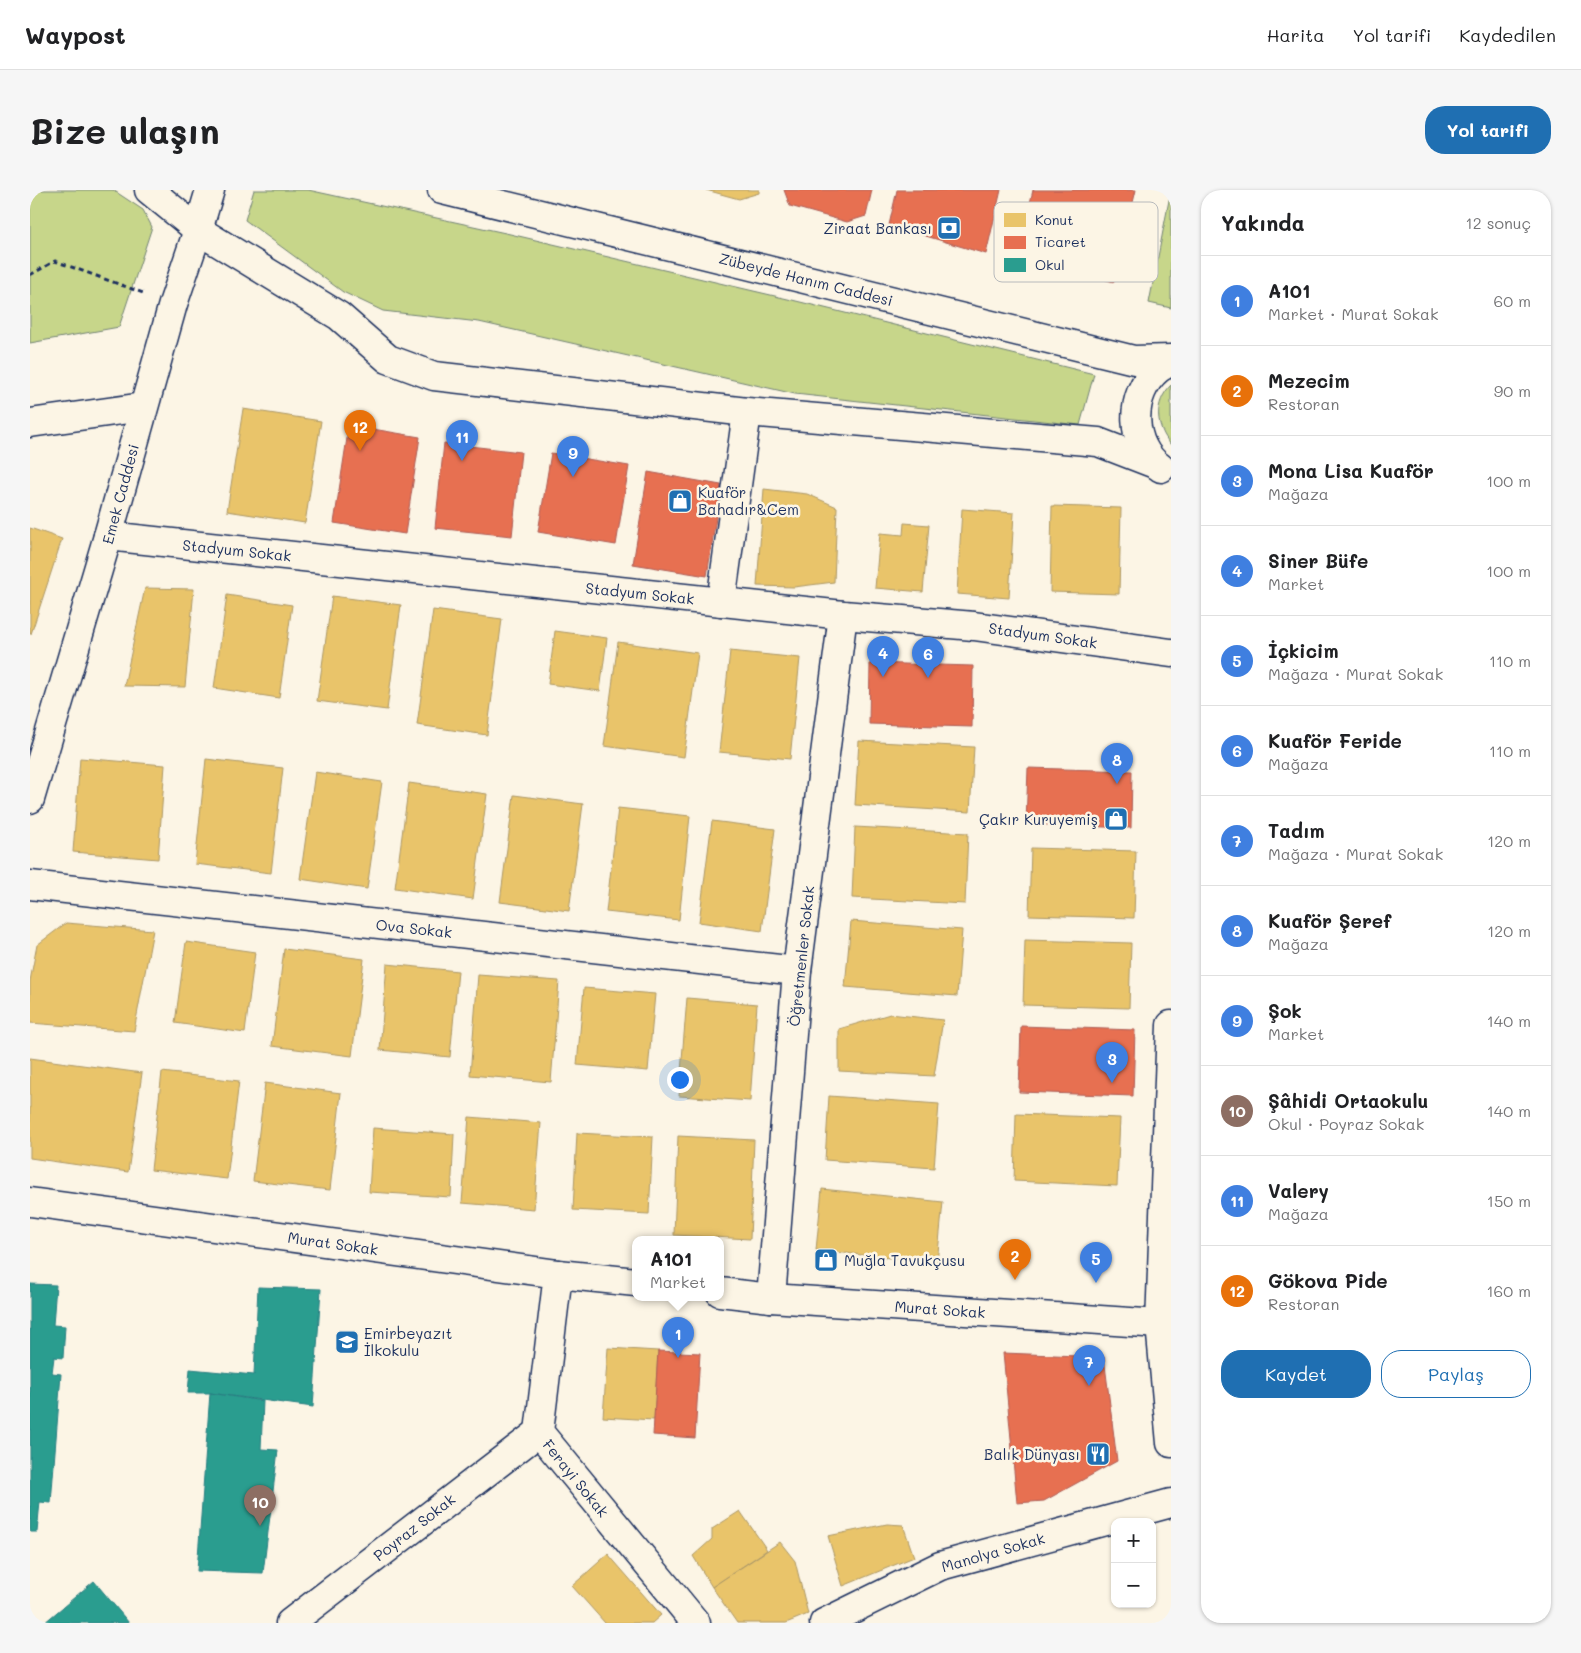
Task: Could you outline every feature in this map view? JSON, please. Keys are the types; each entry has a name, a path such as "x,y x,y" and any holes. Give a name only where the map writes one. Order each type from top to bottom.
{"street":[{"path":"149,190 198,230 339,316 388,359 434,376 747,412 1098,442 1163,469"},
{"name":"Emek Caddesi","path":"30,796 108,536 172,304 210,190"},
{"name":"Zübeyde Hanım Caddesi","path":"442,190 1134,360 1171,360"},
{"path":"1163,469 1143,447 1136,427 1137,406 1144,386 1157,370 1171,360"},
{"path":"30,423 143,407"},
{"path":"721,602 747,412"},
{"name":"Stadyum Sokak","path":"108,536 843,615 974,626 1171,653"},
{"name":"Öğretmenler Sokak","path":"771,1298 797,971 843,615"},
{"name":"Ova Sokak","path":"30,885 797,971"},
{"path":"1171,1025 1160,1324 1171,1443"},
{"name":"Murat Sokak","path":"30,1202 558,1274 632,1282"},
{"name":"Ferayi Sokak","path":"558,1274 539,1432 689,1621"},
{"name":"Murat Sokak","path":"724,1292 771,1298 1160,1324"},
{"name":"Poyraz Sokak","path":"290,1623 539,1432"},
{"name":"Manolya Sokak","path":"824,1623 940,1566 1171,1503"}],"path":[{"path":"30,275 55,261 172,304"}],"green space":[{"path":"30,190 113,190 143,210 152,227 119,327 30,343"},
{"path":"254,190 308,190 510,234 792,300 1094,374 1080,425 795,394 479,322 383,311 343,292 245,220"},
{"path":"1171,190 1171,308 1149,303 1153,282 1158,282 1158,257"},
{"path":"1171,385 1171,445 1162,430 1159,407 1165,392"}],"building: Konut":[{"path":"706,190 759,190 759,193 739,199"},
{"path":"243,409 321,421 305,523 227,511"},
{"path":"764,489 807,494 837,507 834,582 794,587 757,586"},
{"path":"1052,506 1121,508 1119,594 1050,592"},
{"path":"962,509 1014,513 1009,598 957,594"},
{"path":"904,523 929,525 923,592 875,588 880,533 903,535"},
{"path":"30,528 62,539 31,634 30,634"},
{"path":"145,588 194,589 185,687 124,686"},
{"path":"227,595 292,605 279,698 214,688"},
{"path":"332,596 401,605 387,710 317,701"},
{"path":"433,610 502,619 487,735 417,725"},
{"path":"555,631 607,638 600,691 548,684"},
{"path":"618,642 698,653 684,757 604,746"},
{"path":"730,651 800,658 790,759 719,752"},
{"path":"859,741 974,747 970,812 855,805"},
{"path":"80,758 165,765 158,859 73,852"},
{"path":"206,759 283,768 271,873 195,864"},
{"path":"315,772 382,782 367,889 300,879"},
{"path":"409,783 487,794 473,899 395,888"},
{"path":"514,795 583,804 569,911 500,902"},
{"path":"618,808 690,816 679,920 606,912"},
{"path":"712,821 775,829 762,931 699,922"},
{"path":"855,827 968,833 965,904 852,898"},
{"path":"1031,848 1136,851 1134,918 1029,915"},
{"path":"851,921 962,930 957,996 845,987"},
{"path":"66,923 153,930 134,1031 30,1023 30,981 37,945"},
{"path":"1025,940 1131,943 1129,1008 1023,1005"},
{"path":"186,942 255,952 245,1033 175,1023"},
{"path":"284,949 364,959 352,1056 272,1046"},
{"path":"387,964 458,971 450,1057 380,1050"},
{"path":"478,975 559,981 551,1082 470,1075"},
{"path":"584,988 655,994 648,1071 577,1065"},
{"path":"687,998 757,1004 750,1101 679,1096"},
{"path":"890,1014 943,1020 934,1076 839,1071 839,1029"},
{"path":"30,1058 142,1073 128,1172 30,1158"},
{"path":"162,1072 239,1081 227,1179 151,1170"},
{"path":"265,1083 341,1093 330,1190 253,1181"},
{"path":"829,1096 939,1104 934,1168 825,1160"},
{"path":"1016,1114 1120,1118 1117,1186 1014,1181"},
{"path":"469,1117 541,1123 534,1209 462,1203"},
{"path":"373,1128 454,1134 451,1197 369,1192"},
{"path":"577,1133 653,1137 649,1214 573,1210"},
{"path":"678,1136 754,1140 750,1239 724,1238 724,1236 674,1235"},
{"path":"822,1189 943,1202 937,1263 816,1250"},
{"path":"608,1348 658,1351 654,1420 603,1417"},
{"path":"740,1511 767,1550 712,1587 693,1556 712,1539 712,1529"},
{"path":"887,1524 903,1525 914,1557 843,1586 828,1536"},
{"path":"780,1542 795,1561 808,1614 786,1623 737,1623 712,1587"},
{"path":"608,1554 661,1615 652,1623 605,1623 572,1586"}],"building: Ticaret":[{"path":"784,190 872,190 866,216 847,222 790,206"},
{"path":"897,190 1001,190 998,202 994,202 994,220 986,254 889,225"},
{"path":"1033,190 1136,190 1133,202 1030,202"},
{"path":"349,425 420,437 405,534 334,523"},
{"path":"444,443 521,452 512,536 435,528"},
{"path":"551,453 629,466 616,545 538,532"},
{"path":"648,472 721,485 707,576 633,564"},
{"path":"870,663 973,666 972,727 869,724"},
{"path":"1028,768 1132,771 1131,828 1026,824"},
{"path":"1021,1026 1135,1030 1133,1096 1019,1092"},
{"path":"658,1351 700,1353 695,1438 653,1435"},
{"path":"1003,1353 1104,1357 1117,1461 1044,1501 1017,1503"}],"building: Okul":[{"path":"30,1284 56,1285 53,1325 65,1326 63,1358 54,1357 52,1373 61,1374 51,1503 40,1502 37,1532 30,1532"},
{"path":"258,1287 321,1289 313,1407 210,1393 188,1393 190,1369 254,1375"},
{"path":"210,1393 263,1401 261,1449 278,1450 263,1573 197,1571"},
{"path":"94,1581 129,1623 44,1623"}],"place":[{"name":"Ziraat Bankası","path":"949,228"},
{"name":"Gökova Pide","path":"360,451"},
{"name":"Valery","path":"462,461"},
{"name":"Şok","path":"573,477"},
{"name":"Kuaför Bahadır&Cem","path":"680,501"},
{"name":"Siner Büfe","path":"883,677"},
{"name":"Kuaför Feride","path":"928,678"},
{"name":"Kuaför Şeref","path":"1117,784"},
{"name":"Çakır Kuruyemiş","path":"1116,819"},
{"name":"Mona Lisa Kuaför","path":"1112,1083"},
{"name":"Muğla Tavukçusu","path":"826,1260"},
{"name":"Mezecim","path":"1015,1280"},
{"name":"İçkicim","path":"1096,1283"},
{"name":"Emirbeyazıt İlkokulu","path":"347,1342"},
{"name":"A101","path":"678,1358"},
{"name":"Tadım","path":"1089,1386"},
{"name":"Balık Dünyası","path":"1098,1454"},
{"name":"Şâhidi Ortaokulu","path":"260,1526"}]}
